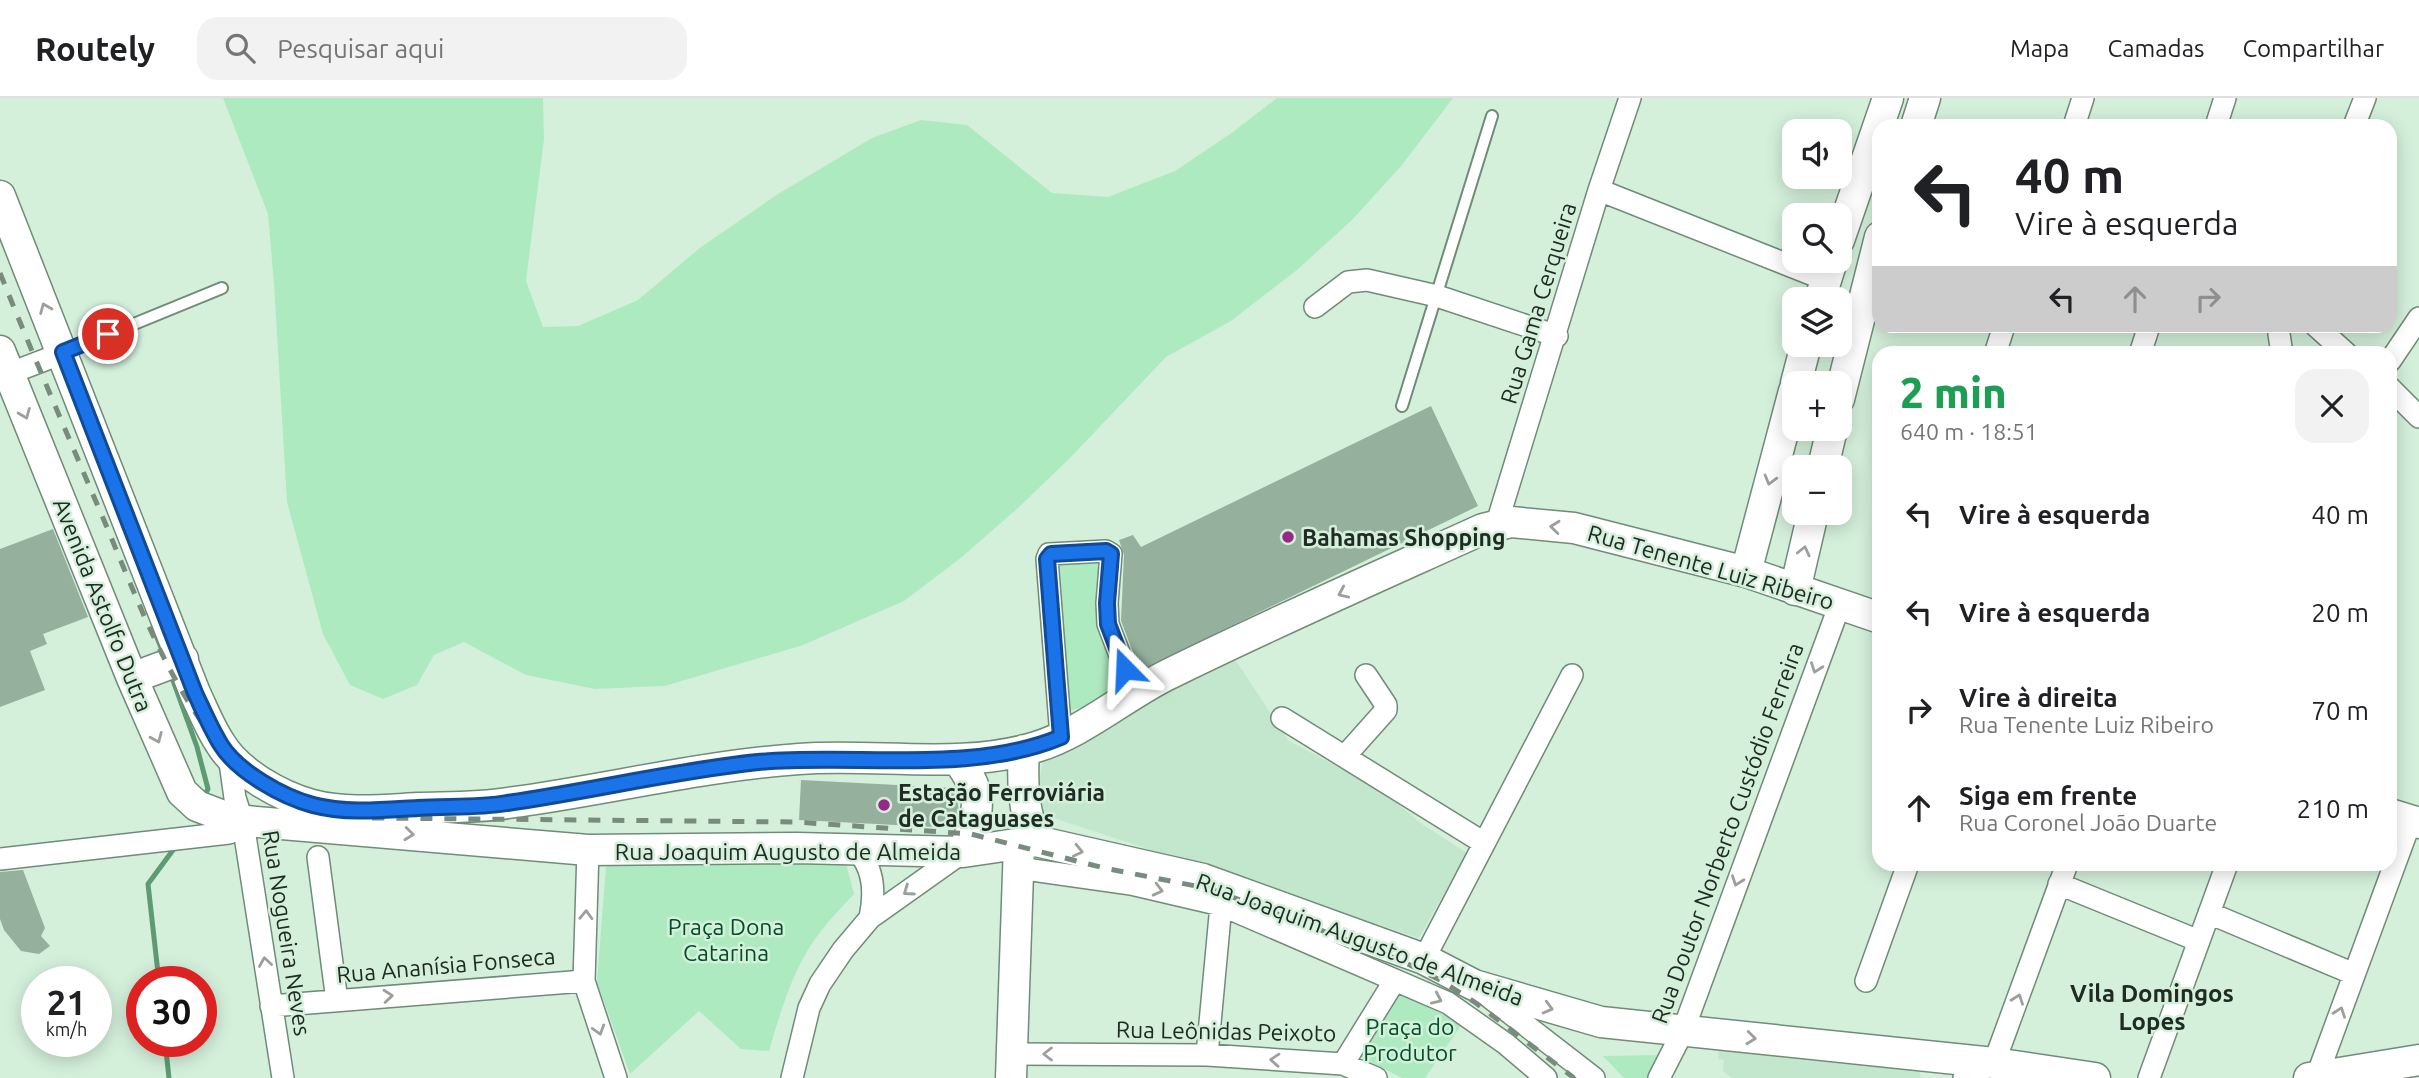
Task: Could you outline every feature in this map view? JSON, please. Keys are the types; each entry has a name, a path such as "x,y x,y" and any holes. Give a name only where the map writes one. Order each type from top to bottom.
{"main road":[{"path":"1881,119 1888,98"},
{"path":"1918,119 1925,98"},
{"path":"1852,203 1872,144"},
{"path":"0,196 195,693 221,746 229,755"},
{"path":"1847,371 1872,286"},
{"name":"Avenida Astolfo Dutra","path":"3,367 182,792 197,806 233,819"},
{"path":"1746,572 1782,436"},
{"name":"Rua Tenente Luiz Ribeiro","path":"229,755 255,777 290,797 330,808 356,811 505,804 694,770 757,762 804,758 957,759 1024,750 1061,737 1134,692 1226,646 1497,523 1574,528 1746,572 1872,615"},
{"path":"1795,590 1810,525"},
{"path":"132,678 183,659"},
{"path":"963,852 999,830 1010,815 1021,786 1024,750"},
{"path":"957,759 971,777 978,797 977,814 963,852"},
{"path":"1010,1066 1023,853 1030,828 1021,786"},
{"name":"Rua Joaquim Augusto de Almeida","path":"233,819 588,850 724,847 1023,853 1202,879 1424,959 1474,985 1601,1022 1994,1063 2095,1078"},
{"path":"2313,1077 2419,1060"}],"street":[{"name":"Rua Gama Cerqueira","path":"1497,523 1557,336 1599,190 1630,98"},
{"path":"2076,119 2083,98"},
{"path":"2218,119 2225,98"},
{"path":"2357,119 2365,98"},
{"path":"1599,190 1826,280"},
{"path":"1315,307 1348,282 1358,280 1437,296 1557,336"},
{"path":"2397,351 2419,318"},
{"path":"2324,333 2338,346"},
{"name":"Avenida Astolfo Dutra","path":"3,367 63,352"},
{"path":"2397,395 2419,417"},
{"path":"1061,737 1047,559 1049,554 1106,551 1111,554 1108,624 1134,692"},
{"name":"Rua Doutor Norberto Custódio Ferreira","path":"1659,1078 1683,1031 1840,604"},
{"path":"1424,959 1572,674"},
{"path":"1345,756 1386,710 1386,705 1366,675"},
{"path":"1282,718 1484,843"},
{"name":"Rua Nogueira Neves","path":"229,755 235,798 233,819 283,1078"},
{"path":"0,859 229,832 233,819"},
{"path":"2397,855 2410,819"},
{"path":"588,850 584,981 616,1078"},
{"path":"856,850 865,858 875,893 870,918"},
{"path":"792,1078 809,1008 820,984 843,950 870,918 963,852"},
{"path":"1023,853 1131,884 1221,905 1448,1003 1506,1044 1546,1078"},
{"path":"318,858 337,1001"},
{"path":"1866,981 1905,871"},
{"path":"2149,1078 2224,871"},
{"path":"2313,1077 2391,871"},
{"path":"1964,1078 1994,1063 2063,874 2199,941"},
{"path":"1207,1055 1221,905"},
{"path":"2209,913 2354,974"},
{"name":"Rua Leônidas Peixoto","path":"1010,1066 1207,1055 1343,1064 1395,980"},
{"name":"Rua Ananísia Fonseca","path":"271,1006 584,981"},
{"path":"1474,985 1594,1078"},
{"path":"1343,1064 1376,1078"}],"lane":[{"path":"1402,406 1492,116"},
{"path":"63,352 222,288"}],"shaded area":[{"path":"1231,653 1288,740 1382,791 1422,824 1467,853 1419,938 1035,812 1043,757"},
{"path":"1719,1048 1921,1067 1920,1078 1731,1078 1723,1071 1724,1060 1718,1059"}],"green space":[{"path":"223,98 543,98 544,139 526,281 543,327 578,326 638,300 701,247 778,194 872,138 921,120 967,125 1052,193 1108,197 1175,171 1277,98 1453,98 1402,165 1352,220 1297,270 1231,321 1166,357 1070,458 1019,507 962,557 904,601 803,645 665,686 595,689 526,675 464,642 434,655 417,685 383,699 350,685 323,634 287,502 268,214"},
{"path":"1101,557 1128,685 1093,704 1065,712 1058,559"},
{"name":"Praça Dona Catarina","path":"845,860 854,894 821,931 803,958 769,1051 741,1049 699,1011 630,1074 597,982 606,866"},
{"name":"Praça do Produtor","path":"1398,992 1462,1024 1425,1078 1402,1078 1359,1056"},
{"path":"1659,1055 1647,1078 1624,1078 1603,1056"}],"building":[{"name":"Bahamas Shopping","path":"1431,406 1478,506 1140,670 1121,621 1124,555 1119,540 1133,535 1141,547"},
{"path":"53,529 88,617 43,634 47,644 30,651 45,690 0,707 0,549"},
{"name":"Estação Ferroviária de Cataguases","path":"801,780 955,788 959,811 954,828 799,820"},
{"path":"23,870 45,928 41,936 50,946 39,954 21,951 4,930 0,919 0,872"}],"waterway":[{"path":"156,635 164,655"},
{"path":"171,675 197,747 208,789 203,798"},
{"path":"157,966 148,884 176,846"},
{"path":"167,1057 169,1078"}],"railway":[{"path":"0,273 145,618 180,687 199,719 221,747 245,771 274,790 305,804 373,818 796,822 971,834 1104,868 1211,889 1400,960 1440,980 1476,1003 1574,1078"}],"place":[{"name":"Bahamas Shopping","path":"1288,537"},
{"name":"Estação Ferroviária de Cataguases","path":"884,805"}],"district":[{"name":"Vila Domingos Lopes","path":"2152,1007"}],"route":[{"path":"108,334 63,352 195,693 221,746 229,755 274,789 311,804 356,811 505,804 694,770 757,762 804,758 957,759 1039,747 1061,737 1047,559 1049,554 1109,551 1111,554 1108,624 1125,669"}]}
